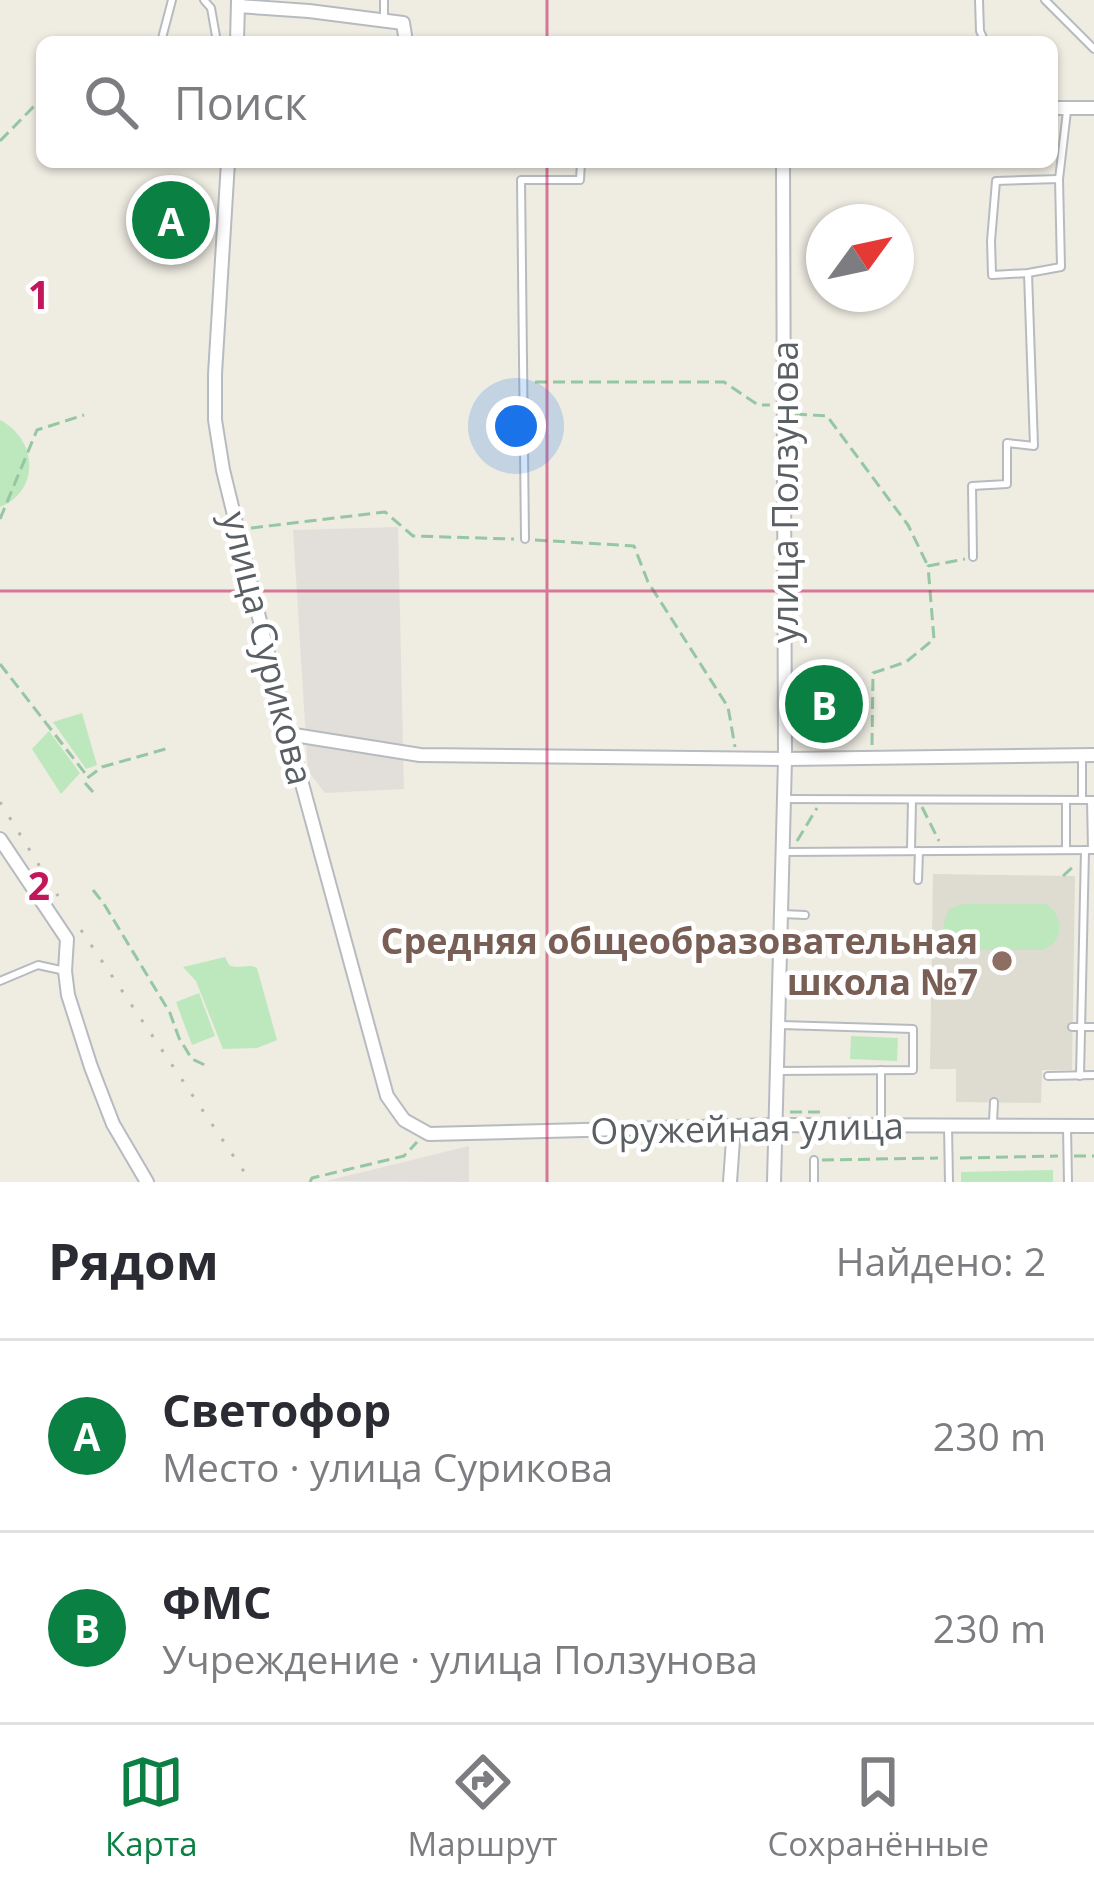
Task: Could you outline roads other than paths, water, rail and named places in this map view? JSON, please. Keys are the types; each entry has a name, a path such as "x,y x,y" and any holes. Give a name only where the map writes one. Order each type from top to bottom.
{"street":[{"path":"236,36 238,3 309,5 403,23 405,36"},
{"path":"1058,108 1094,108"},
{"name":"улица Сурикова","path":"228,168 215,420 288,734 387,1096 404,1120"},
{"name":"улица Ползунова","path":"778,1177 786,852 783,168"},
{"path":"288,734 420,755 785,759 1088,755"},
{"path":"0,839 67,939 68,995 105,1104 147,1182"},
{"name":"Оружейная улица","path":"404,1120 426,1132 777,1124 1094,1126"},
{"path":"730,1182 734,1126"}],"lane":[{"path":"163,36 172,0"},
{"path":"204,0 211,8 216,36"},
{"path":"384,0 385,21"},
{"path":"979,0 982,36"},
{"path":"1045,0 1094,49"},
{"path":"1059,179 996,181 992,275 1061,267 1059,179 1067,108"},
{"path":"525,539 521,180 580,180 580,168"},
{"path":"973,557 972,486 1007,484 1007,443 1034,446 1028,273"},
{"path":"1080,1076 1076,1027 1084,983 1088,755"},
{"path":"784,799 1089,800"},
{"path":"915,800 919,880"},
{"path":"1066,800 1066,850"},
{"path":"786,852 1089,852"},
{"path":"782,914 805,915"},
{"path":"0,981 38,965 65,971"},
{"path":"778,1071 913,1070 913,1029 779,1025"},
{"path":"1076,1027 1094,1027"},
{"path":"881,1070 881,1125"},
{"path":"1048,1076 1094,1076"},
{"path":"994,1102 994,1126"},
{"path":"949,1126 949,1182"},
{"path":"1067,1126 1068,1182"},
{"path":"802,1174 814,1178 814,1160"}],"railway":[{"path":"0,802 58,896"},
{"path":"81,930 251,1182"}],"place":[{"name":"Светофор","path":"171,220"},
{"name":"ФМС","path":"824,704"},
{"name":"Средняя общеобразовательная школа №7","path":"1002,961"}]}
